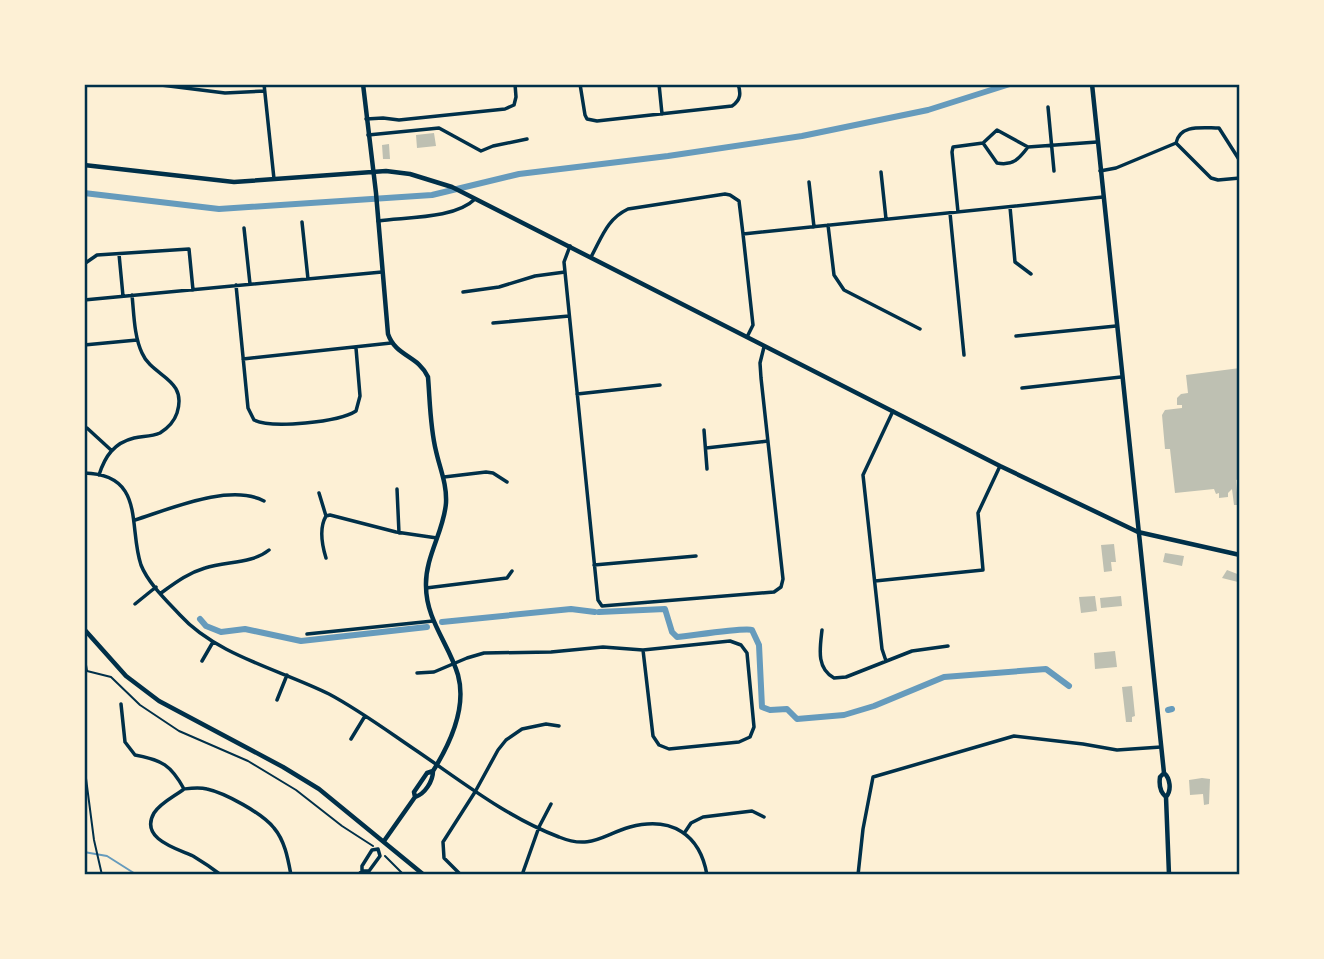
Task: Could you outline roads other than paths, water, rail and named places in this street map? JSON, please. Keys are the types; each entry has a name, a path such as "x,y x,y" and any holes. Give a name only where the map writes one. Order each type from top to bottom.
{"street":[{"path":"153,84 225,93 265,91"},
{"path":"264,84 274,179"},
{"path":"363,84 388,334 391,343 399,352 423,366 428,377 435,450 444,477 446,504 428,565 426,588 433,621 460,686 457,717 451,739 433,771 433,778 421,795 415,797 378,849 372,850 360,873 369,871 380,856 378,849"},
{"path":"366,120 399,120 505,109 516,102 515,84"},
{"path":"580,84 583,111 587,119 597,121 732,106 738,102 740,96 738,84"},
{"path":"659,84 662,114"},
{"path":"1092,84 1161,747 1164,773 1168,777 1170,787 1166,797 1169,875"},
{"path":"1048,107 1055,171"},
{"path":"368,135 439,128 481,151 527,139"},
{"path":"1176,143 1177,135 1182,130 1219,128 1240,161"},
{"path":"958,212 953,146 983,143 997,130 1028,146 1097,142"},
{"path":"983,143 997,163 1006,165 1018,159 1028,146"},
{"path":"1100,171 1116,168 1176,143"},
{"path":"1176,143 1211,178 1218,180 1240,177"},
{"path":"84,165 215,181 372,171 410,174 452,187 1000,466 1138,532 1240,555"},
{"path":"881,172 886,219"},
{"path":"809,182 814,227"},
{"path":"592,257 607,224 617,214 628,209 725,194 735,197 740,205 753,325 747,337"},
{"path":"743,234 1103,197"},
{"path":"378,220 449,212 468,205 475,199"},
{"path":"1010,207 1015,262 1031,274"},
{"path":"950,213 964,355"},
{"path":"302,222 308,279"},
{"path":"828,225 834,275 844,290 920,329"},
{"path":"244,228 250,284"},
{"path":"570,246 564,262 599,604 606,607 774,592 781,587 783,579 760,363 765,346"},
{"path":"84,264 97,255 188,248 193,289"},
{"path":"118,254 123,296"},
{"path":"84,300 383,272"},
{"path":"463,292 565,272"},
{"path":"236,285 248,408 254,420 268,425 342,418 356,411 360,396 356,348"},
{"path":"99,475 111,450 135,438 161,432 171,424 179,404 170,379 143,356 137,340 132,295"},
{"path":"493,323 569,316"},
{"path":"1016,336 1116,326"},
{"path":"84,345 137,340"},
{"path":"243,359 391,343"},
{"path":"1022,388 1121,377"},
{"path":"577,394 660,385"},
{"path":"887,661 883,649 863,475 893,411"},
{"path":"87,428 111,450"},
{"path":"705,430 707,469"},
{"path":"706,448 768,441"},
{"path":"875,581 983,570 978,513 1000,466"},
{"path":"444,477 486,472 493,473 507,482"},
{"path":"84,473 108,478 124,491 134,510 141,565 156,587 195,630 213,642 330,695 437,764 475,792 573,842 597,840 628,827 641,825 672,827 685,832 700,849 707,875"},
{"path":"397,489 399,533"},
{"path":"319,493 326,516 322,524 326,558"},
{"path":"135,520 179,505 220,497 251,495 264,501"},
{"path":"326,516 334,515 399,533 437,537"},
{"path":"161,593 185,575 203,568 260,558 269,550"},
{"path":"594,565 696,556"},
{"path":"426,588 507,578 512,571"},
{"path":"135,604 156,587"},
{"path":"307,634 433,621"},
{"path":"84,629 126,676 159,701 307,781 424,875"},
{"path":"822,630 822,663 824,670 834,678 846,677 912,651 948,646"},
{"path":"416,673 434,672 475,655 498,652 551,652 603,646 643,650 730,641 741,645 747,653 754,727 750,737 739,742 681,748 669,749 659,745 653,736 643,650"},
{"path":"202,661 213,642"},
{"path":"277,700 287,675"},
{"path":"121,704 125,742 135,755 155,759 166,765 176,774 184,789"},
{"path":"351,739 365,716"},
{"path":"461,875 447,863 443,842 498,750 514,734 538,725 559,726"},
{"path":"858,875 873,777 1014,736 1117,750 1161,747"},
{"path":"1164,773 1160,777 1160,783 1161,792 1166,797"},
{"path":"221,875 191,855 164,844 154,834 151,827 153,814 184,789 209,789 255,812 274,827 288,855 291,875"},
{"path":"522,875 539,827 551,803"},
{"path":"685,832 691,823 703,817 752,811 764,817"}],"waterway":[{"path":"84,193 219,209 432,195 519,174 802,136 928,110 1010,84"},
{"path":"442,622 571,609 595,612"},
{"path":"599,612 665,609 672,632 677,637 752,630 759,645 762,707 770,710 787,709 797,719 844,715 874,706 944,677 1046,669 1069,686"},
{"path":"200,619 206,626 221,632 245,629 301,641 427,627"},
{"path":"1168,710 1172,709"},
{"path":"84,852 107,856 137,875"}]}
